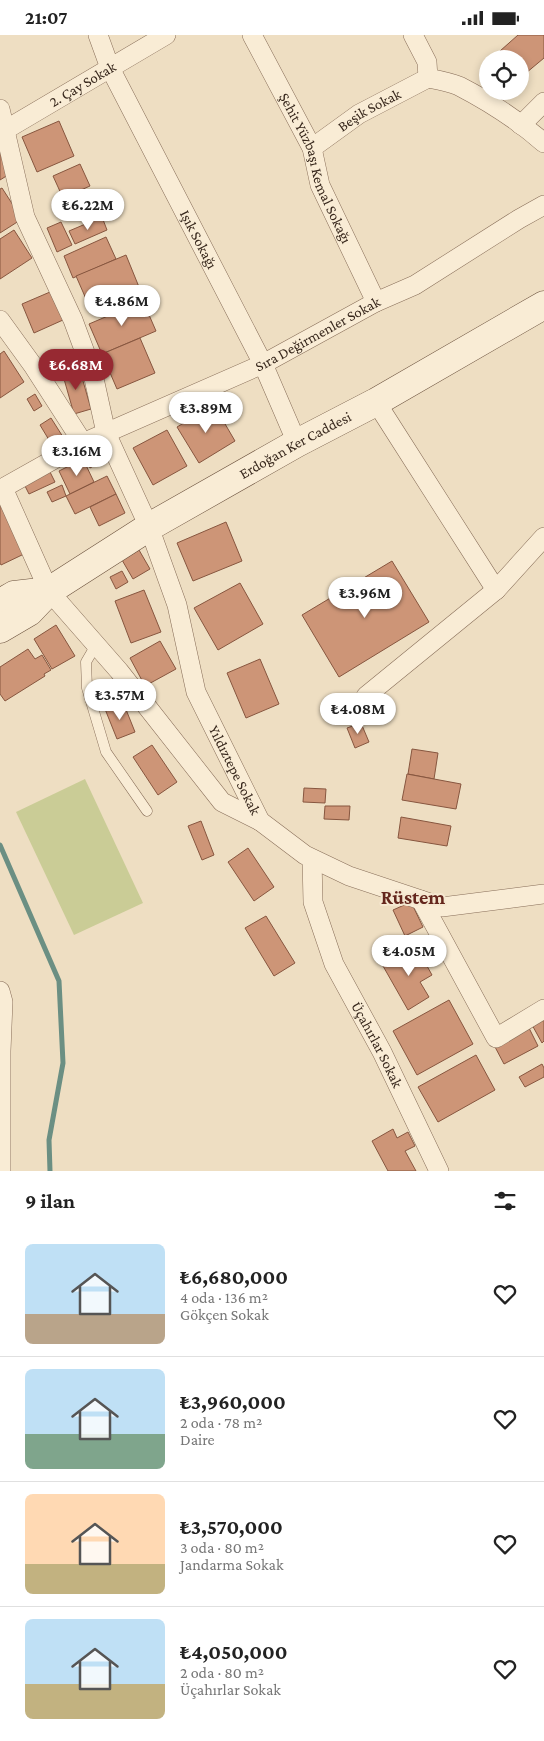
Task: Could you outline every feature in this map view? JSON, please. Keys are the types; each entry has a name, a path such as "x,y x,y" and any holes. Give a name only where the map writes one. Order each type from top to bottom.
{"main road":[{"name":"Erdoğan Ker Caddesi","path":"0,629 29,612 49,591 149,527 297,443 376,402 544,305"},
{"name":"Erdoğan Ker Caddesi","path":"0,603 14,595 49,591"}],"street":[{"name":"Işık Sokağı","path":"98,35 110,68 263,364 297,443"},
{"name":"2. Çay Sokak","path":"2,132 166,35"},
{"name":"Şehit Yüzbaşı Kemal Sokağı","path":"252,35 312,147 320,185 376,302"},
{"path":"413,35 427,62 428,78 457,85 490,104 544,143"},
{"name":"Beşik Sokak","path":"312,147 360,114 428,78"},
{"path":"521,125 544,102"},
{"name":"Yıldıztepe Sokak","path":"0,109 2,132 25,217 73,320 93,374 106,433 149,527 177,605 196,692 260,821 312,859 349,876 442,907 544,894"},
{"name":"Sıra Değirmenler Sokak","path":"49,591 3,488 83,443 263,364 376,302 415,285 544,205"},
{"path":"0,320 34,367 83,443"},
{"path":"376,402 496,589"},
{"path":"366,696 496,589 544,537"},
{"path":"49,591 119,671 222,802 260,821"},
{"name":"Üçahırlar Sokak","path":"312,859 314,902 334,964 382,1052 439,1171"},
{"path":"422,900 496,1038 544,1009"},
{"path":"0,991 3,1002 1,1171"}],"lane":[{"path":"96,645 86,662 87,688 106,752 147,811"}],"green space":[{"path":"85,779 143,903 74,935 16,812"}],"building":[{"path":"518,35 544,35 544,58 529,70 529,50 501,50"},
{"path":"59,121 74,156 37,172 22,137"},
{"path":"0,150 8,175 0,180"},
{"path":"80,164 90,186 63,198 53,176"},
{"path":"2,188 22,219 0,233 0,189"},
{"path":"102,217 107,230 75,244 69,231"},
{"path":"61,222 72,245 57,252 47,228"},
{"path":"14,230 32,258 0,279 0,239"},
{"path":"106,237 116,259 73,278 64,256"},
{"path":"126,255 139,287 90,308 76,276"},
{"path":"50,292 63,320 34,333 22,304"},
{"path":"143,301 156,331 102,354 89,324"},
{"path":"140,338 155,373 117,389 102,354"},
{"path":"4,351 24,382 0,398 0,354"},
{"path":"79,367 91,409 74,414 62,372"},
{"path":"35,394 42,406 34,411 27,399"},
{"path":"214,405 235,441 199,463 177,427"},
{"path":"51,418 63,437 52,445 40,425"},
{"path":"167,430 187,466 153,485 133,448"},
{"path":"96,449 102,461 90,468 84,455"},
{"path":"83,459 94,482 70,494 59,471"},
{"path":"50,472 55,482 29,494 24,484"},
{"path":"107,476 116,494 75,514 66,496"},
{"path":"62,485 66,496 52,502 47,492"},
{"path":"116,494 125,513 99,526 90,507"},
{"path":"0,503 24,554 1,565 0,563"},
{"path":"226,522 242,561 193,581 177,543"},
{"path":"139,550 150,569 133,579 122,560"},
{"path":"392,561 429,622 339,677 302,615"},
{"path":"122,571 128,582 116,589 110,577"},
{"path":"240,583 263,624 218,650 194,608"},
{"path":"144,590 161,632 131,643 115,601"},
{"path":"56,625 75,656 52,669 34,639"},
{"path":"160,641 176,669 145,686 130,658"},
{"path":"28,649 35,659 42,655 51,670 44,674 45,676 5,701 0,694 0,667"},
{"path":"260,659 279,704 246,718 227,673"},
{"path":"123,702 135,732 117,739 105,709"},
{"path":"361,723 369,742 355,748 347,728"},
{"path":"152,745 177,782 158,795 133,757"},
{"path":"412,749 438,753 434,779 408,774"},
{"path":"407,774 461,784 456,809 402,800"},
{"path":"304,788 326,789 325,803 303,802"},
{"path":"325,806 350,806 349,820 324,819"},
{"path":"401,817 451,826 447,846 398,838"},
{"path":"201,821 214,855 202,860 188,826"},
{"path":"248,848 274,887 254,901 228,862"},
{"path":"411,902 423,927 405,936 393,910"},
{"path":"266,916 295,963 274,976 245,928"},
{"path":"417,948 432,975 420,982 429,997 408,1010 383,966"},
{"path":"449,1000 473,1044 417,1075 393,1031"},
{"path":"544,1016 544,1041 542,1043 531,1023"},
{"path":"528,1026 538,1046 504,1064 494,1045"},
{"path":"476,1055 495,1090 438,1122 418,1087"},
{"path":"542,1064 544,1077 525,1087 519,1077"},
{"path":"393,1129 397,1138 408,1132 415,1146 405,1151 416,1171 388,1171 372,1141"}],"waterway":[{"path":"0,845 59,981 63,1063 49,1140 50,1171"}],"district":[{"name":"Rüstem","path":"413,897"}]}
